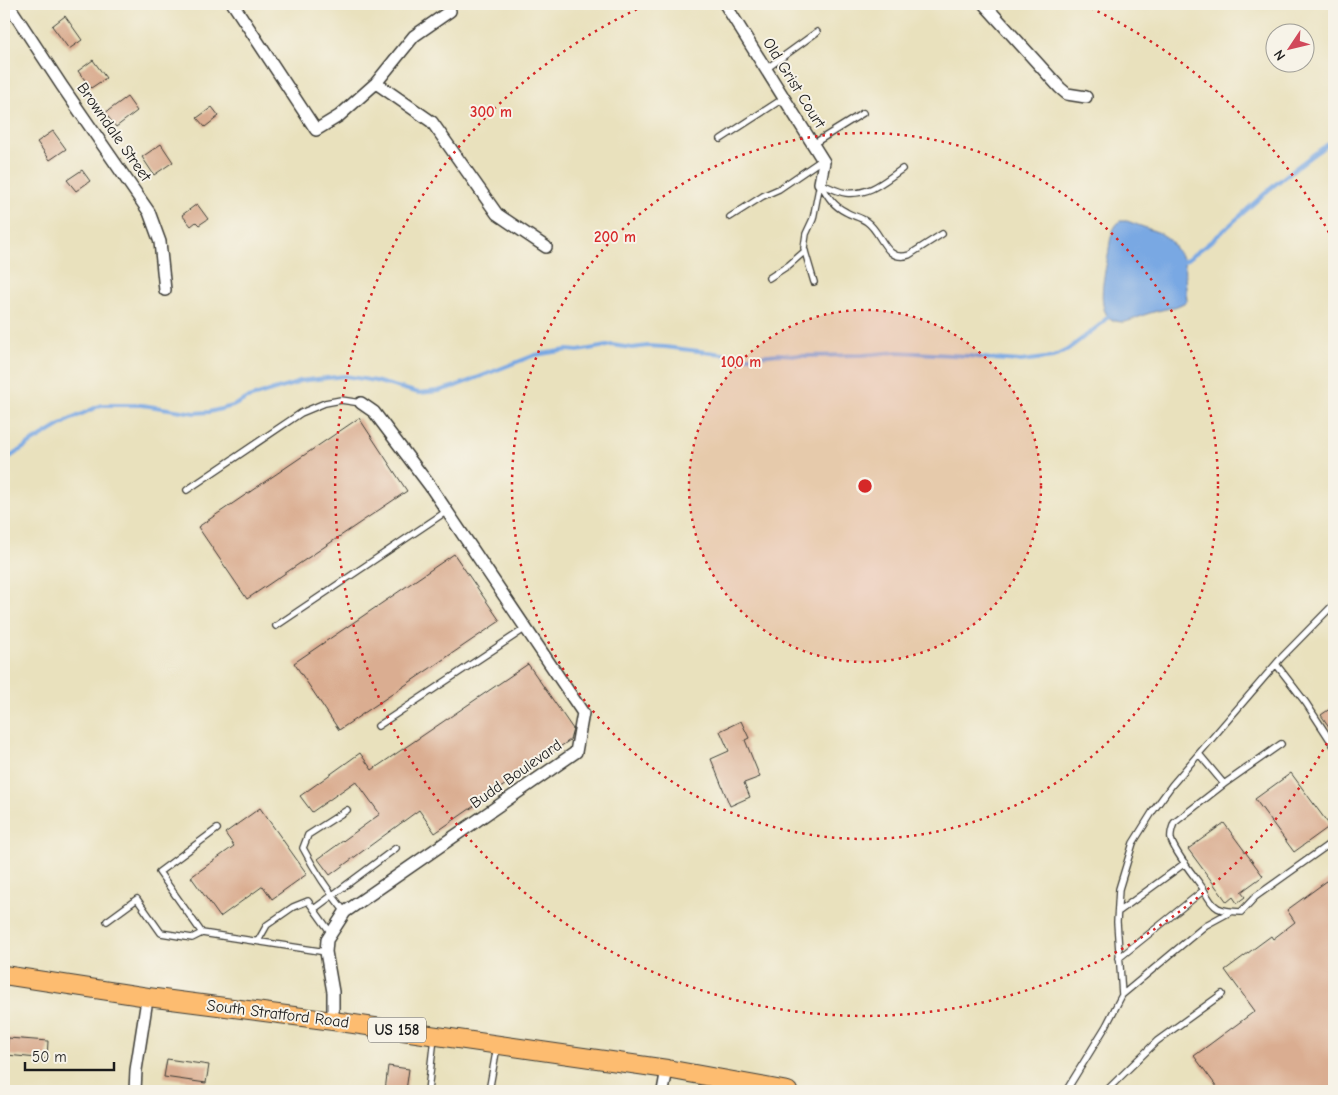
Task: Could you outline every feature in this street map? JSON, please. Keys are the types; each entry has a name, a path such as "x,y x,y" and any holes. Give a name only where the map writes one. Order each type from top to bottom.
{"main road":[{"name":"South Stratford Road","path":"4,975 148,997 333,1021 667,1069 784,1091"}],"street":[{"name":"Browndale Street","path":"8,4 149,212 160,242 165,290"},
{"path":"233,4 316,130 339,116 376,83 414,36 450,11"},
{"name":"Old Grist Court","path":"725,4 823,159"},
{"path":"984,4 1060,88 1067,94 1086,97"},
{"path":"376,83 432,122 497,214 546,247"},
{"path":"820,184 823,159"},
{"name":"Budd Boulevard","path":"333,1021 333,992 326,952 327,940 345,912 576,752 583,713 430,486 374,412 361,403"},
{"path":"135,1091 136,1070 148,997"},
{"path":"663,1091 667,1069"}],"lane":[{"path":"766,69 817,32"},
{"path":"721,139 784,98"},
{"path":"813,144 863,113"},
{"path":"730,217 823,159"},
{"path":"820,184 845,193 865,193 902,169"},
{"path":"820,184 839,208 867,222 885,248 893,254 905,257 942,234"},
{"path":"814,282 804,242 813,219 820,184"},
{"path":"769,278 790,265 805,251"},
{"path":"186,490 301,413 326,403 341,400 361,403"},
{"path":"276,626 447,511"},
{"path":"1122,994 1119,958 1119,889 1133,843 1167,791 1276,664 1334,604"},
{"path":"378,726 526,628"},
{"path":"1276,664 1306,703 1334,746"},
{"path":"1281,744 1224,784 1174,823 1171,831 1172,840 1211,904 1217,909 1230,912 1241,912 1255,897 1328,845 1334,853"},
{"path":"1199,754 1224,784"},
{"path":"345,912 313,868 303,848 308,835 347,810"},
{"path":"202,933 159,872 217,829"},
{"path":"314,910 396,848"},
{"path":"1118,912 1185,863"},
{"path":"1119,958 1204,890"},
{"path":"107,921 136,899 160,933 192,938 202,933 326,952"},
{"path":"258,941 267,925 293,907 308,901 332,933"},
{"path":"1066,1091 1106,1026 1122,994 1206,925 1230,912"},
{"path":"1106,1091 1157,1041 1222,994"},
{"path":"428,1091 435,1036"},
{"path":"489,1091 498,1045"}],"water":[{"path":"1120,221 1127,221 1160,233 1169,239 1184,261 1187,301 1178,306 1152,312 1125,322 1112,320 1106,314 1103,306 1103,284 1111,237 1114,228"}],"building":[{"path":"65,16 82,40 69,49 52,26"},
{"path":"93,60 106,78 91,88 78,71"},
{"path":"127,97 137,111 116,127 105,113"},
{"path":"212,107 219,116 205,127 197,118"},
{"path":"53,131 66,149 50,160 37,142"},
{"path":"161,144 173,162 154,175 142,157"},
{"path":"82,170 90,181 76,191 67,180"},
{"path":"197,204 208,219 199,225 196,222 191,226 182,215"},
{"path":"359,418 407,491 247,599 198,527"},
{"path":"454,554 500,621 339,730 294,663"},
{"path":"528,664 573,729 570,740 435,833 419,810 330,875 318,859 380,814 356,781 312,812 300,796 360,753 372,770"},
{"path":"1334,706 1334,734 1321,715"},
{"path":"741,721 749,738 745,740 760,777 744,783 750,797 730,806 711,759 729,751 720,731"},
{"path":"1291,773 1330,826 1294,852 1255,799"},
{"path":"260,808 307,874 272,899 263,886 220,917 191,877 234,846 225,833"},
{"path":"1224,823 1263,876 1241,892 1245,897 1237,903 1233,897 1227,902 1188,849"},
{"path":"1331,878 1334,883 1334,1091 1220,1091 1194,1056 1255,1011 1225,970 1271,936 1273,939 1295,922 1287,910"},
{"path":"8,1038 48,1041 47,1059 7,1055"},
{"path":"167,1059 209,1065 206,1083 164,1077"},
{"path":"388,1066 409,1069 406,1091 385,1091"}],"waterway":[{"path":"1181,263 1200,250 1282,179 1334,140"},
{"path":"4,461 69,420 101,405 142,405 195,413 209,412 233,406 248,398 299,381 345,376 375,381 419,393 438,391 456,386 535,355 567,350 578,351 612,345 632,348 648,346 665,347 748,357 779,354 806,356 898,352 1021,361 1053,357 1067,350 1101,324 1112,312"}]}
